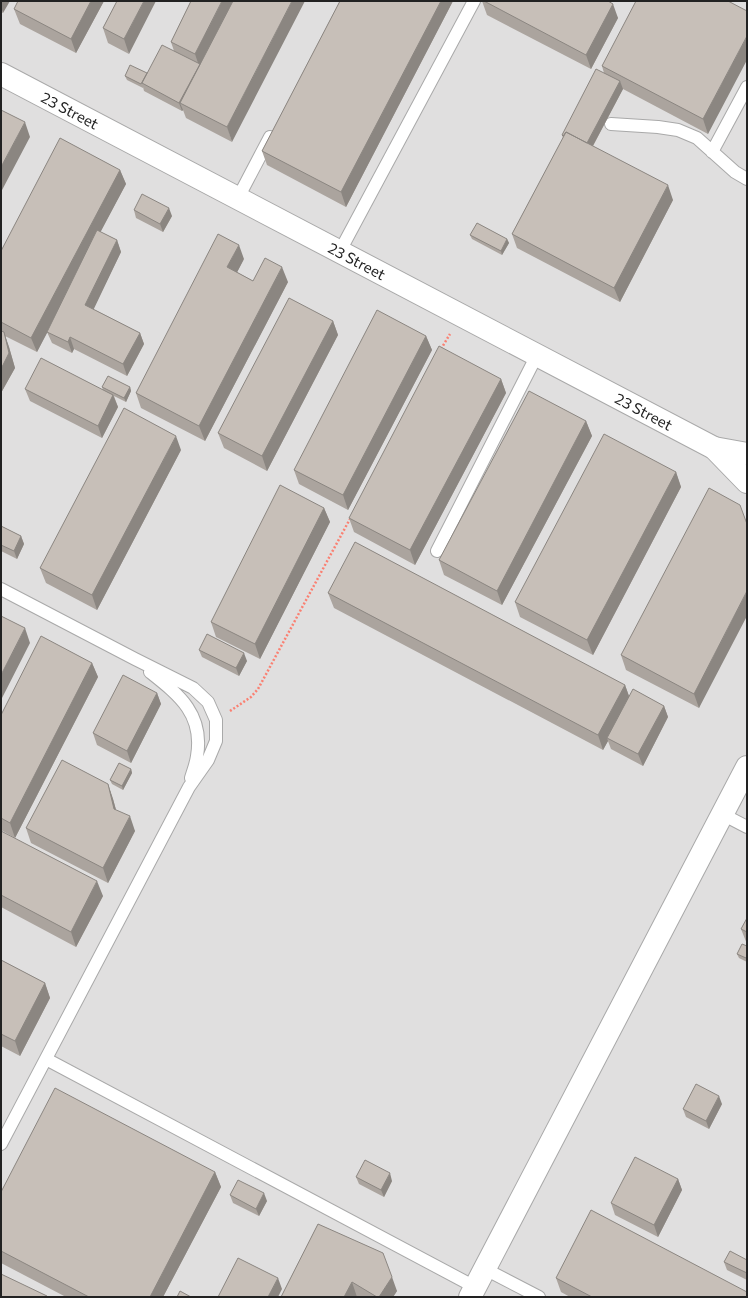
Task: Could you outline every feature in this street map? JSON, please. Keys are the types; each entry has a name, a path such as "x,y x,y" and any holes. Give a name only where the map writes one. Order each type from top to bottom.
{"street":[{"name":"23 Street","path":"1,74 714,448 747,454"},
{"name":"23 Street","path":"714,448 747,482"},
{"path":"477,1284 747,767"}],"lane":[{"path":"340,251 474,1"},
{"path":"712,152 747,86"},
{"path":"611,124 658,127 678,130 697,138 735,172 747,179"},
{"path":"238,198 276,127"},
{"path":"437,551 537,355"},
{"path":"1,589 193,688 208,702 216,720 216,741 208,760 189,787 1,1144"},
{"path":"135,659 184,702 194,719 198,737 197,757 189,787"},
{"path":"722,814 747,827"},
{"path":"46,1059 477,1284 539,1297"}],"path":[{"path":"438,356 460,314"},
{"path":"216,720 251,697 258,689 352,515"}],"shaded area":[{"path":"1,1 747,1 747,1297 1,1297"}],"building":[{"path":"18,1 91,1 71,39 14,9"},
{"path":"117,1 144,1 124,39 103,28"},
{"path":"191,1 222,1 195,54 171,42"},
{"path":"233,1 292,1 227,127 180,103"},
{"path":"340,1 441,1 341,192 262,151"},
{"path":"484,1 608,1 613,4 586,55"},
{"path":"636,1 728,1 747,11 747,36 703,119 602,66"},
{"path":"162,45 200,64 179,103 142,83"},
{"path":"130,65 147,73 141,84 125,76"},
{"path":"596,69 620,81 587,143 566,132 563,136 562,135"},
{"path":"1,110 25,122 1,167"},
{"path":"566,132 668,185 614,288 512,234"},
{"path":"60,138 120,170 31,338 1,322 1,251"},
{"path":"142,194 169,208 160,224 134,210"},
{"path":"477,223 507,239 501,251 470,235"},
{"path":"97,230 117,240 85,305 140,333 123,364 70,337 68,342 47,332"},
{"path":"218,234 239,245 227,267 253,281 265,258 282,267 199,426 136,393"},
{"path":"289,298 333,321 262,456 218,433"},
{"path":"377,310 426,336 343,495 294,470"},
{"path":"1,331 4,332 9,353 1,369"},
{"path":"439,346 501,379 410,550 349,518"},
{"path":"41,358 113,395 98,426 25,389"},
{"path":"108,376 130,387 124,398 102,387"},
{"path":"529,391 586,421 497,591 439,560"},
{"path":"124,408 176,436 92,595 40,568"},
{"path":"604,434 676,472 587,640 515,602"},
{"path":"280,485 324,508 255,644 211,622"},
{"path":"709,488 740,505 747,524 747,591 694,694 621,655"},
{"path":"1,526 21,536 14,551 1,545"},
{"path":"355,542 625,685 598,735 328,593"},
{"path":"1,616 25,628 1,675"},
{"path":"207,634 244,653 236,668 199,650"},
{"path":"41,636 92,663 10,823 1,818 1,715"},
{"path":"123,675 157,693 127,751 93,733"},
{"path":"633,689 664,706 638,754 607,738"},
{"path":"62,760 108,784 114,809 130,816 103,868 26,828"},
{"path":"119,763 131,769 122,786 110,780"},
{"path":"1,831 97,881 71,932 1,895"},
{"path":"747,918 747,932 741,929"},
{"path":"742,944 747,946 746,958 737,954"},
{"path":"1,960 45,983 15,1041 1,1034"},
{"path":"696,1084 719,1096 706,1121 683,1109"},
{"path":"55,1088 215,1172 150,1297 89,1297 1,1251 1,1192"},
{"path":"635,1157 678,1179 654,1225 611,1203"},
{"path":"365,1160 390,1173 381,1190 356,1177"},
{"path":"238,1180 264,1193 256,1209 230,1195"},
{"path":"591,1210 747,1292 747,1297 592,1297 556,1278"},
{"path":"318,1224 383,1253 392,1277 379,1297 352,1282 344,1297 281,1297"},
{"path":"730,1251 747,1260 747,1273 724,1262"},
{"path":"238,1258 278,1278 268,1297 218,1297"},
{"path":"1,1274 47,1296 1,1297"},
{"path":"180,1291 191,1297 177,1297"}]}
